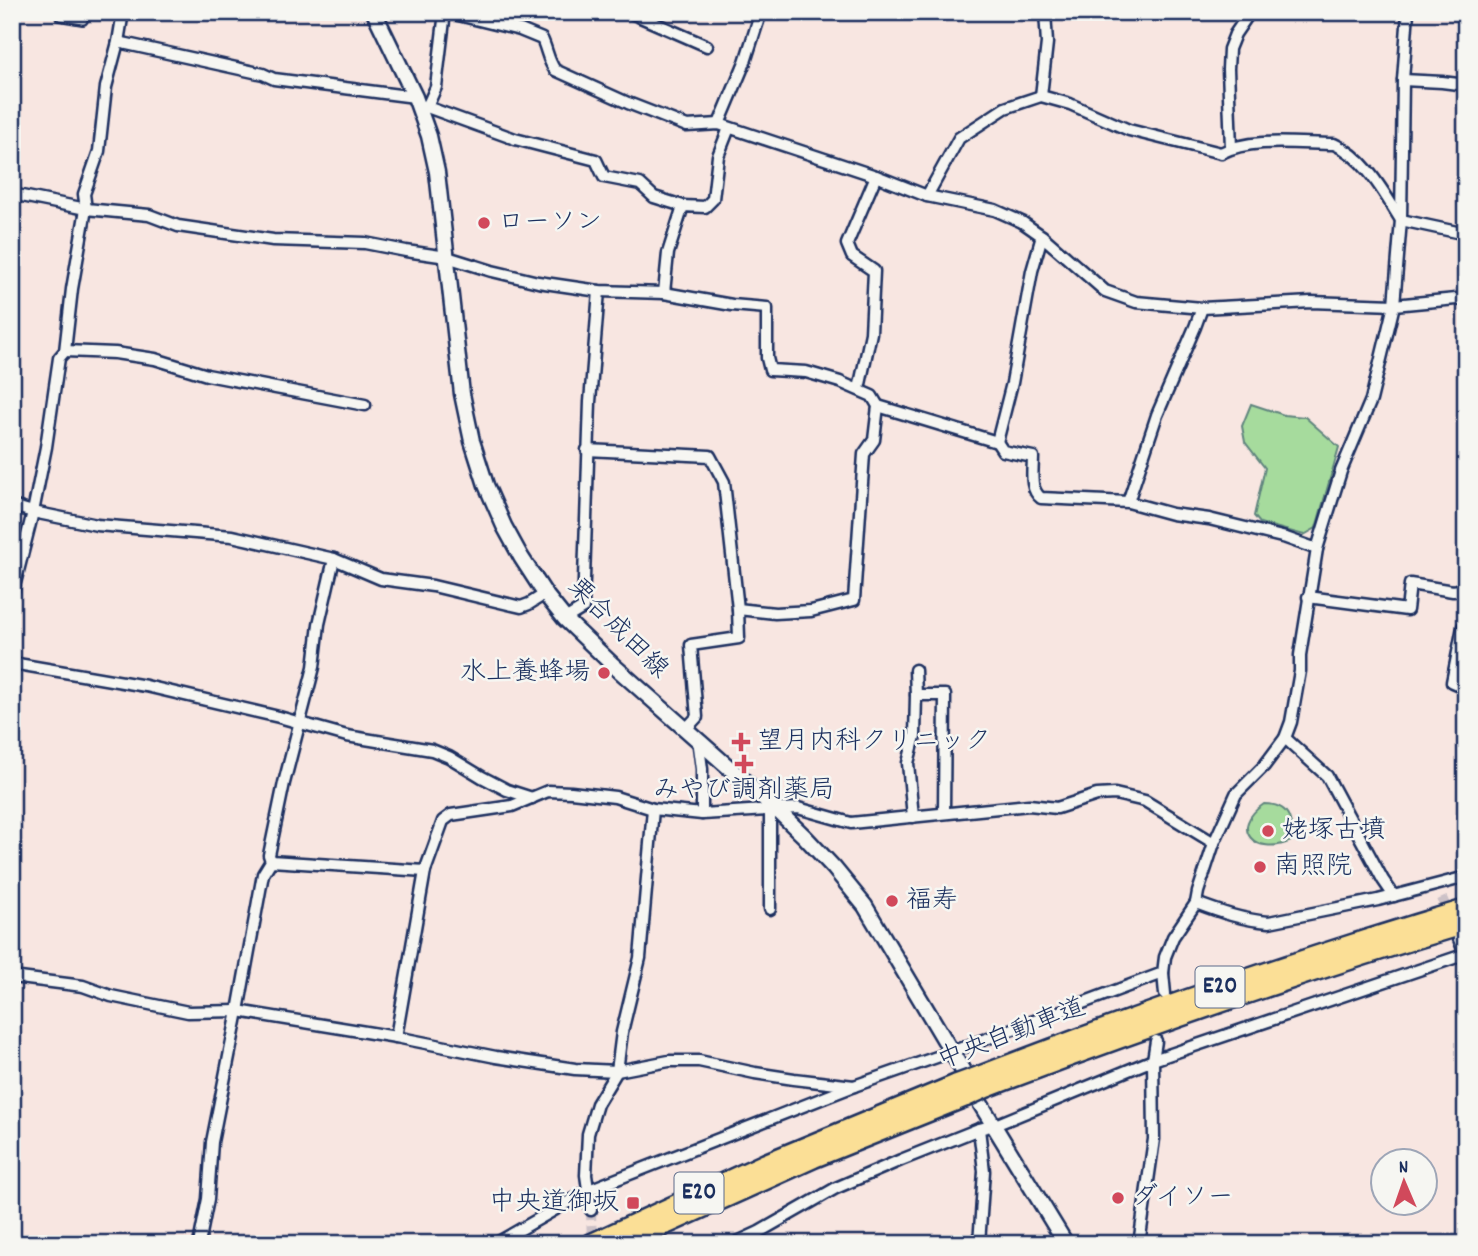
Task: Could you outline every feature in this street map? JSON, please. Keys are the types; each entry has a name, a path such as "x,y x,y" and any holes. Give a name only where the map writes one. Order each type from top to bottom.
{"highway":[{"name":"中央自動車道","path":"623,1244 1101,1028 1357,941 1466,909"},
{"name":"中央自動車道","path":"590,1244 766,1163 972,1087 1360,955 1463,931"}],"main road":[{"name":"栗合成田線","path":"374,12 420,103 429,136 437,172 462,394 475,452 486,485 521,557 565,619 805,837 865,906 1066,1244"}],"street":[{"path":"60,16 83,20 79,12"},
{"path":"12,595 46,447 59,358 65,351 72,289 86,209 84,194 99,151 106,87 123,12"},
{"path":"420,103 436,87 445,12 520,30 542,39 550,65 555,70 687,126 724,126 928,196 995,210 1022,222 1042,236 1094,283 1136,302 1202,308 1311,302 1394,305 1456,299 1466,301"},
{"path":"629,12 707,46"},
{"path":"118,42 263,74 274,79 420,103 515,139 596,160 604,177 640,184 654,197 683,206 705,207 713,199 724,126 761,12"},
{"path":"1041,96 1047,43 1045,12"},
{"path":"1231,148 1229,49 1250,12"},
{"path":"1165,994 1165,957 1173,937 1196,903 1214,843 1236,794 1264,766 1285,738 1291,722 1317,549 1341,471 1371,400 1394,305 1401,220 1403,80 1408,12"},
{"path":"1403,80 1466,85"},
{"path":"928,196 959,138 1005,108 1041,96 1070,104 1129,130 1221,153 1231,148 1271,144 1334,144 1345,149 1366,170 1401,220 1466,234"},
{"path":"859,390 871,333 874,271 852,256 847,244 876,176"},
{"path":"12,194 86,209 149,215 178,226 273,240 365,243 447,257 538,282 598,291 664,293 732,305 768,307 767,358 770,370 806,372 872,396 877,406 874,440 864,454 854,600 811,611 775,613 738,610"},
{"path":"664,293 668,253 683,206"},
{"path":"997,442 1012,383 1032,271 1042,236"},
{"path":"565,619 583,608 587,450 598,291"},
{"path":"1128,502 1157,415 1202,308"},
{"path":"65,351 115,353 155,359 207,375 365,405"},
{"path":"877,406 997,442 1003,451 1033,457 1035,494 1041,498 1128,502 1275,535 1317,549"},
{"path":"587,450 710,456 724,482 738,610 738,638 691,645 697,717 686,729"},
{"path":"12,506 97,524 232,536 334,559 381,579 433,586 521,607 545,594"},
{"path":"271,861 269,855 284,783 314,667 319,624 334,559"},
{"path":"1308,597 1407,610 1410,584 1453,591 1466,589"},
{"path":"1466,628 1463,627 1452,682 1466,688"},
{"path":"12,663 146,686 347,736 432,750 449,757 482,778 532,798"},
{"path":"913,817 908,763 915,736 915,670"},
{"path":"916,695 945,695 944,812"},
{"path":"1285,738 1327,776 1394,896"},
{"path":"698,739 702,769 702,814"},
{"path":"396,1037 425,871 443,821 451,815 512,806 548,791 615,797 653,809 702,814 798,808 851,823 1029,805 1056,808 1097,795 1115,794 1145,801 1214,843"},
{"path":"591,1210 586,1175 588,1133 597,1104 617,1071 622,1032 640,958 653,809"},
{"path":"770,909 773,809"},
{"path":"271,861 425,871"},
{"path":"199,1244 208,1199 212,1142 263,874 271,861"},
{"path":"1196,903 1231,916 1269,922 1394,896 1466,877"},
{"path":"1436,886 1442,898"},
{"path":"733,1244 836,1188 1153,1060 1466,954 1463,931"},
{"path":"495,1244 589,1189 855,1086 1163,973"},
{"path":"12,976 83,986 111,996 188,1012 238,1011 575,1069 617,1071 669,1061 699,1061 794,1080 855,1086"},
{"path":"1139,1244 1154,1139 1153,1060 1156,1041"},
{"path":"979,1129 984,1171 979,1244"},
{"path":"757,1244 759,1232"}],"green space":[{"path":"1251,404 1284,415 1305,417 1339,447 1316,528 1304,535 1260,523 1254,516 1265,468 1245,442 1242,426"},
{"path":"1264,804 1279,807 1288,814 1291,841 1267,845 1250,838 1248,822 1253,813"}],"tunnel":[{"path":"1442,898 1450,916"},
{"path":"591,1210 592,1244"}],"place":[{"name":"ローソン","path":"484,223"},
{"name":"水上養蜂場","path":"604,673"},
{"name":"望月内科クリニック","path":"741,742"},
{"name":"みやび調剤薬局","path":"744,764"},
{"name":"姥塚古墳","path":"1268,831"},
{"name":"南照院","path":"1260,867"},
{"name":"福寿","path":"892,901"},
{"name":"ダイソー","path":"1118,1198"},
{"name":"中央道御坂","path":"633,1203"}]}
